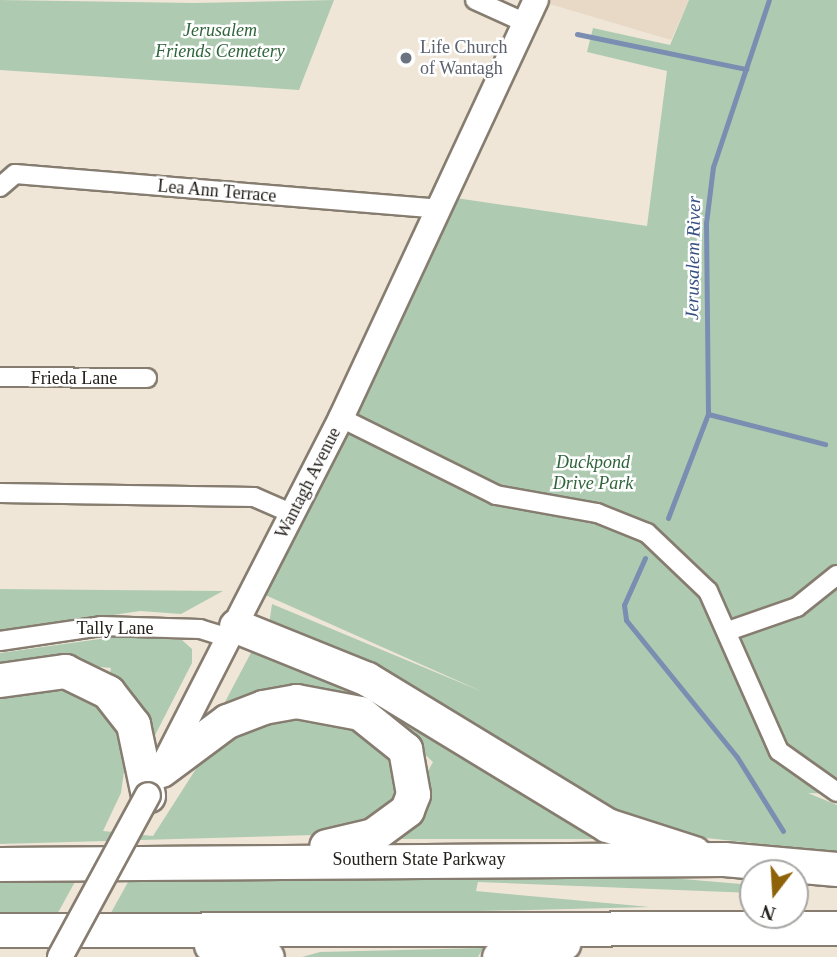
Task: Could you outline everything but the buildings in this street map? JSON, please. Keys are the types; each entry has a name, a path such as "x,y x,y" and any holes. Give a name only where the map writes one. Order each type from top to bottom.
{"highway":[{"path":"232,632 367,679 607,825 713,859"},
{"path":"0,680 65,671 108,692 132,724 154,782 227,720 296,701 332,704 383,725 405,749 412,769 407,810 373,835 320,848 189,859"},
{"name":"Southern State Parkway","path":"0,864 189,859 713,859 837,869"},
{"path":"9,931 837,928"},
{"path":"499,957 536,944 758,939 837,928"},
{"path":"115,930 267,957"}],"main road":[{"name":"Wantagh Avenue","path":"60,957 154,782 341,418 537,0"}],"street":[{"path":"475,0 526,23"},
{"name":"Lea Ann Terrace","path":"0,187 15,174 439,209"},
{"name":"Frieda Lane","path":"0,377 147,378"},
{"path":"341,418 496,495 597,513 648,533 690,566 728,631 779,751 837,792"},
{"path":"0,493 254,497 291,513"},
{"path":"728,631 797,607 837,575"},
{"name":"Tally Lane","path":"0,641 101,626 232,632"}],"shaded area":[{"path":"536,0 689,0 671,40"}],"green space":[{"name":"Jerusalem Friends Cemetery","path":"0,0 194,3 334,0 299,90 0,70"},
{"name":"Duckpond Drive Park","path":"689,0 837,0 837,794 808,793 837,805 837,852 697,837 576,801 269,625 272,604 483,692 263,594 456,198 647,226 667,71 587,52 593,28 670,45"},
{"path":"0,589 223,591 181,614 140,611 0,632"},
{"path":"121,636 182,640 192,649 192,663 150,745 108,683 111,668 51,662 0,671 0,653"},
{"path":"254,647 373,696 615,839 390,839 433,762 374,707 217,717"},
{"path":"49,678 111,709 126,757 121,793 103,831 153,836 201,761 227,735 284,714 337,717 377,736 400,766 400,800 350,834 0,844 0,691"},
{"path":"647,876 739,884 739,892 478,882 476,891 650,907 107,920 128,882"},
{"path":"76,880 54,920 0,921 0,882"},
{"path":"483,948 478,957 302,957 320,952"}],"waterway":[{"name":"Jerusalem River","path":"668,518 708,414 706,223 713,167 769,0"},
{"path":"577,34 746,69"},
{"path":"708,414 825,444"},
{"name":"Jerusalem River","path":"645,558 624,605 626,620 737,757 783,831"}],"place":[{"name":"Life Church of Wantagh","path":"406,58"}]}
